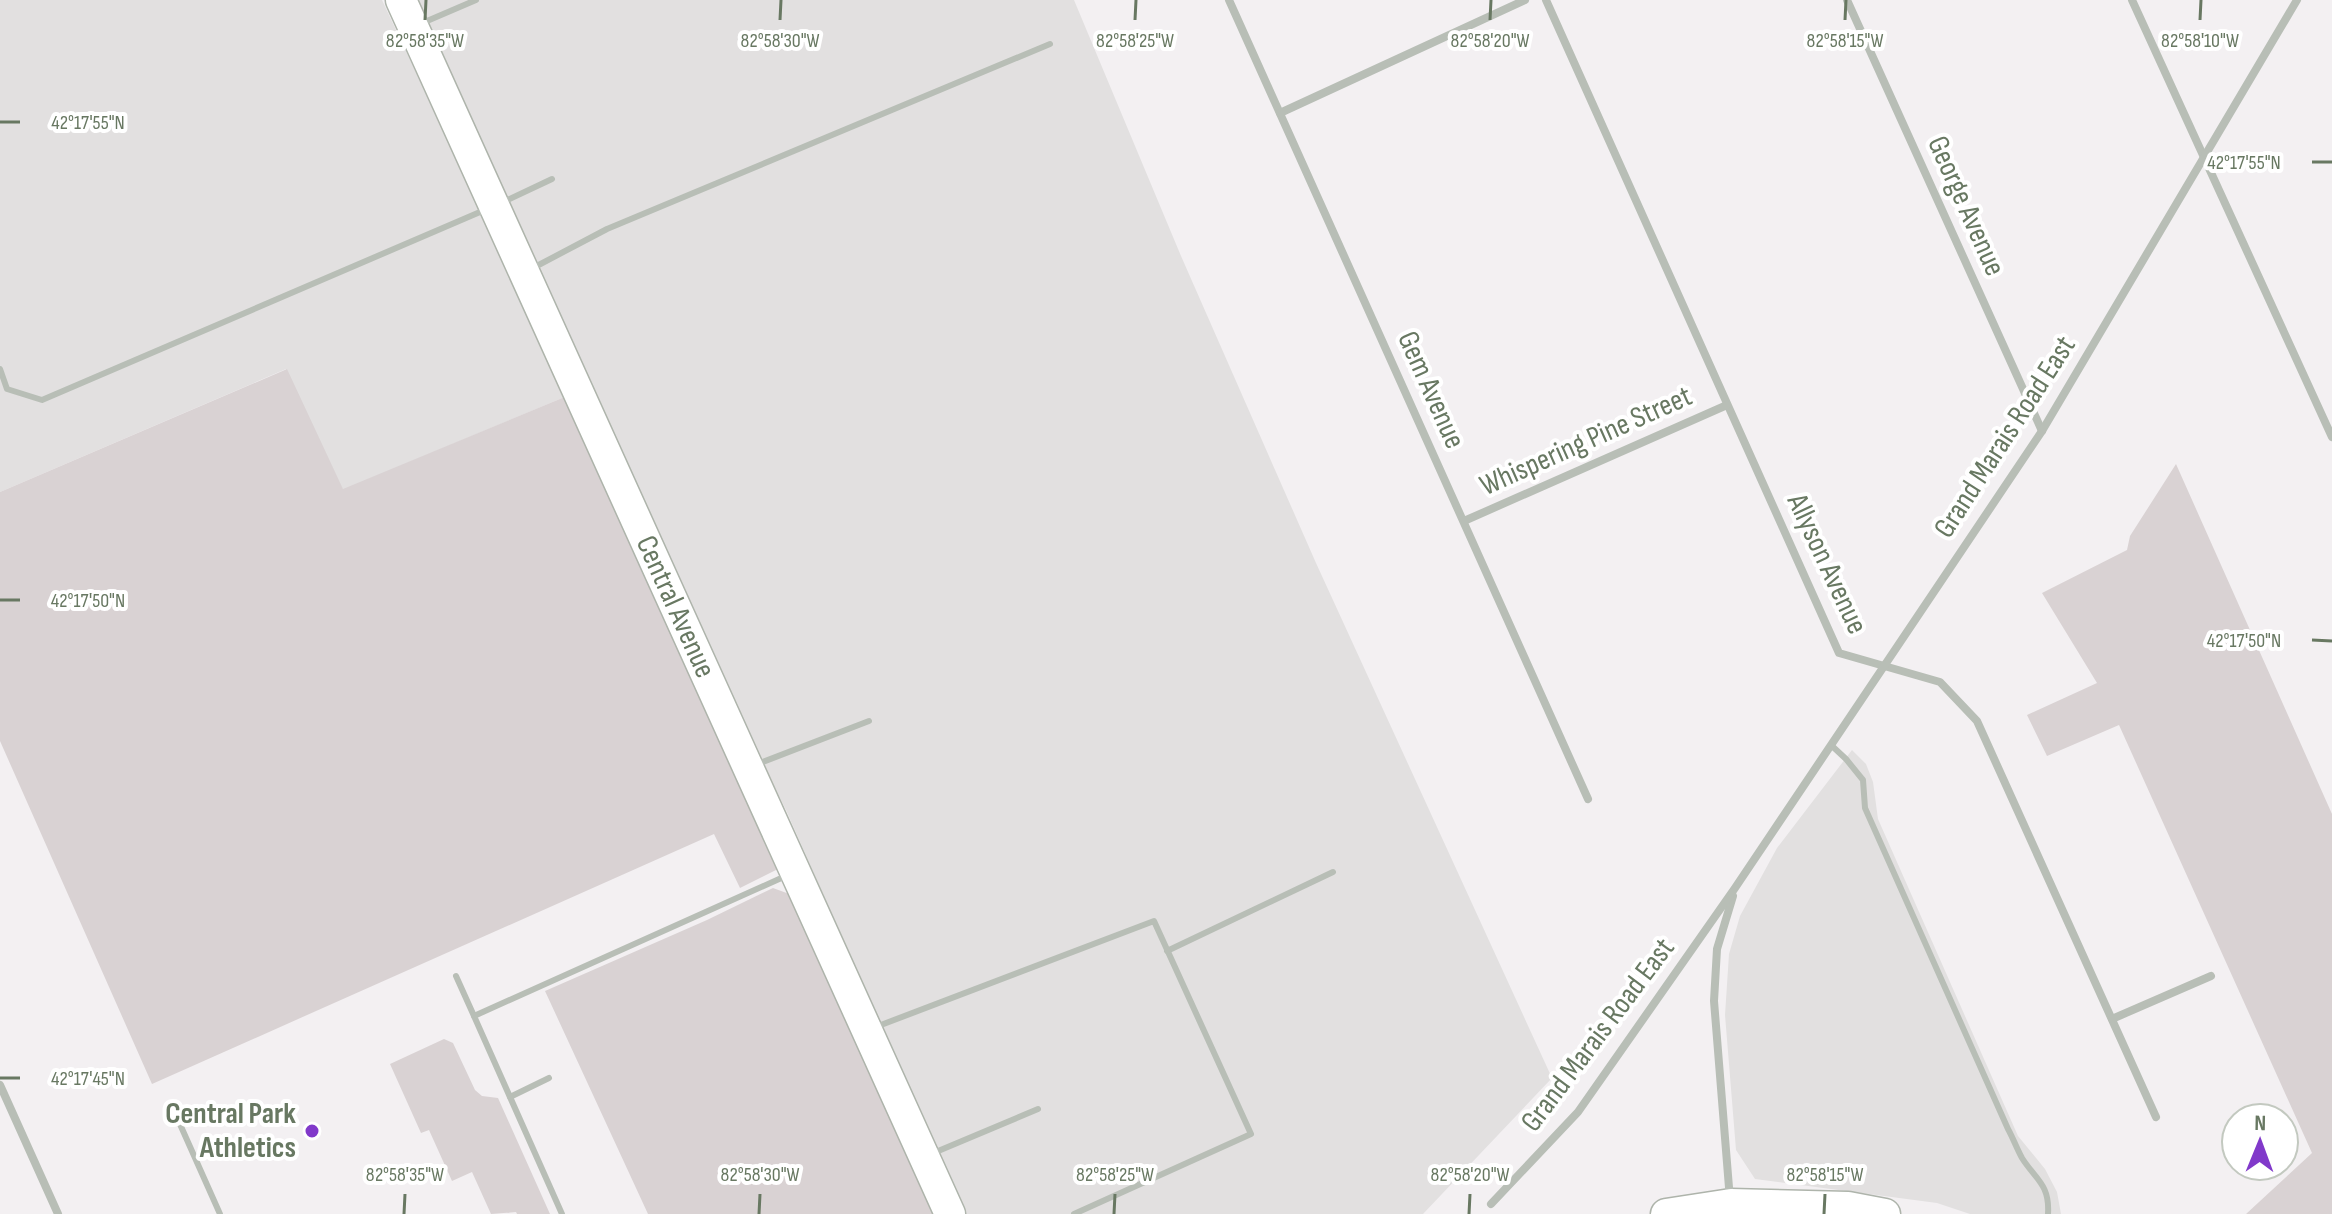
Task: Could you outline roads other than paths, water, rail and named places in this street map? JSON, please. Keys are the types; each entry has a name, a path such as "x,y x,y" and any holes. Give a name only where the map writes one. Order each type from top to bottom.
{"street":[{"name":"Gem Avenue","path":"1229,0 1588,799"},
{"path":"1280,113 1525,0"},
{"name":"Allyson Avenue","path":"1546,0 1839,653 1940,682 1977,721 2156,1117"},
{"name":"George Avenue","path":"1847,0 2042,431"},
{"path":"2132,0 2332,437"},
{"name":"Grand Marais Road East","path":"1491,1204 1578,1112 1735,888 2042,431 2297,0"},
{"name":"Central Avenue","path":"407,14 950,1214"},
{"name":"Whispering Pine Street","path":"1464,521 1727,405"},
{"name":"Grand Marais Road East","path":"1731,1204 1714,1001 1717,949 1735,888"},
{"path":"2112,1019 2211,976"},
{"path":"0,1085 58,1214"},
{"path":"1666,1214 1731,1204 1848,1207 1885,1214"}],"lane":[{"path":"407,14 476,0"},
{"path":"524,273 607,229 1050,44"},
{"path":"0,369 7,389 42,400 552,179"},
{"path":"748,768 869,721"},
{"path":"1831,745 1863,780 1865,808 2008,1129 2023,1160 2042,1181 2048,1214"},
{"path":"474,1016 796,872"},
{"path":"1167,951 1333,872"},
{"path":"867,1031 1154,921 1251,1134 1074,1214"},
{"path":"456,976 562,1214"},
{"path":"510,1097 549,1078"},
{"path":"171,1104 220,1214"},
{"path":"924,1157 1038,1109"}],"place":[{"name":"Central Park Athletics","path":"312,1131"}]}
